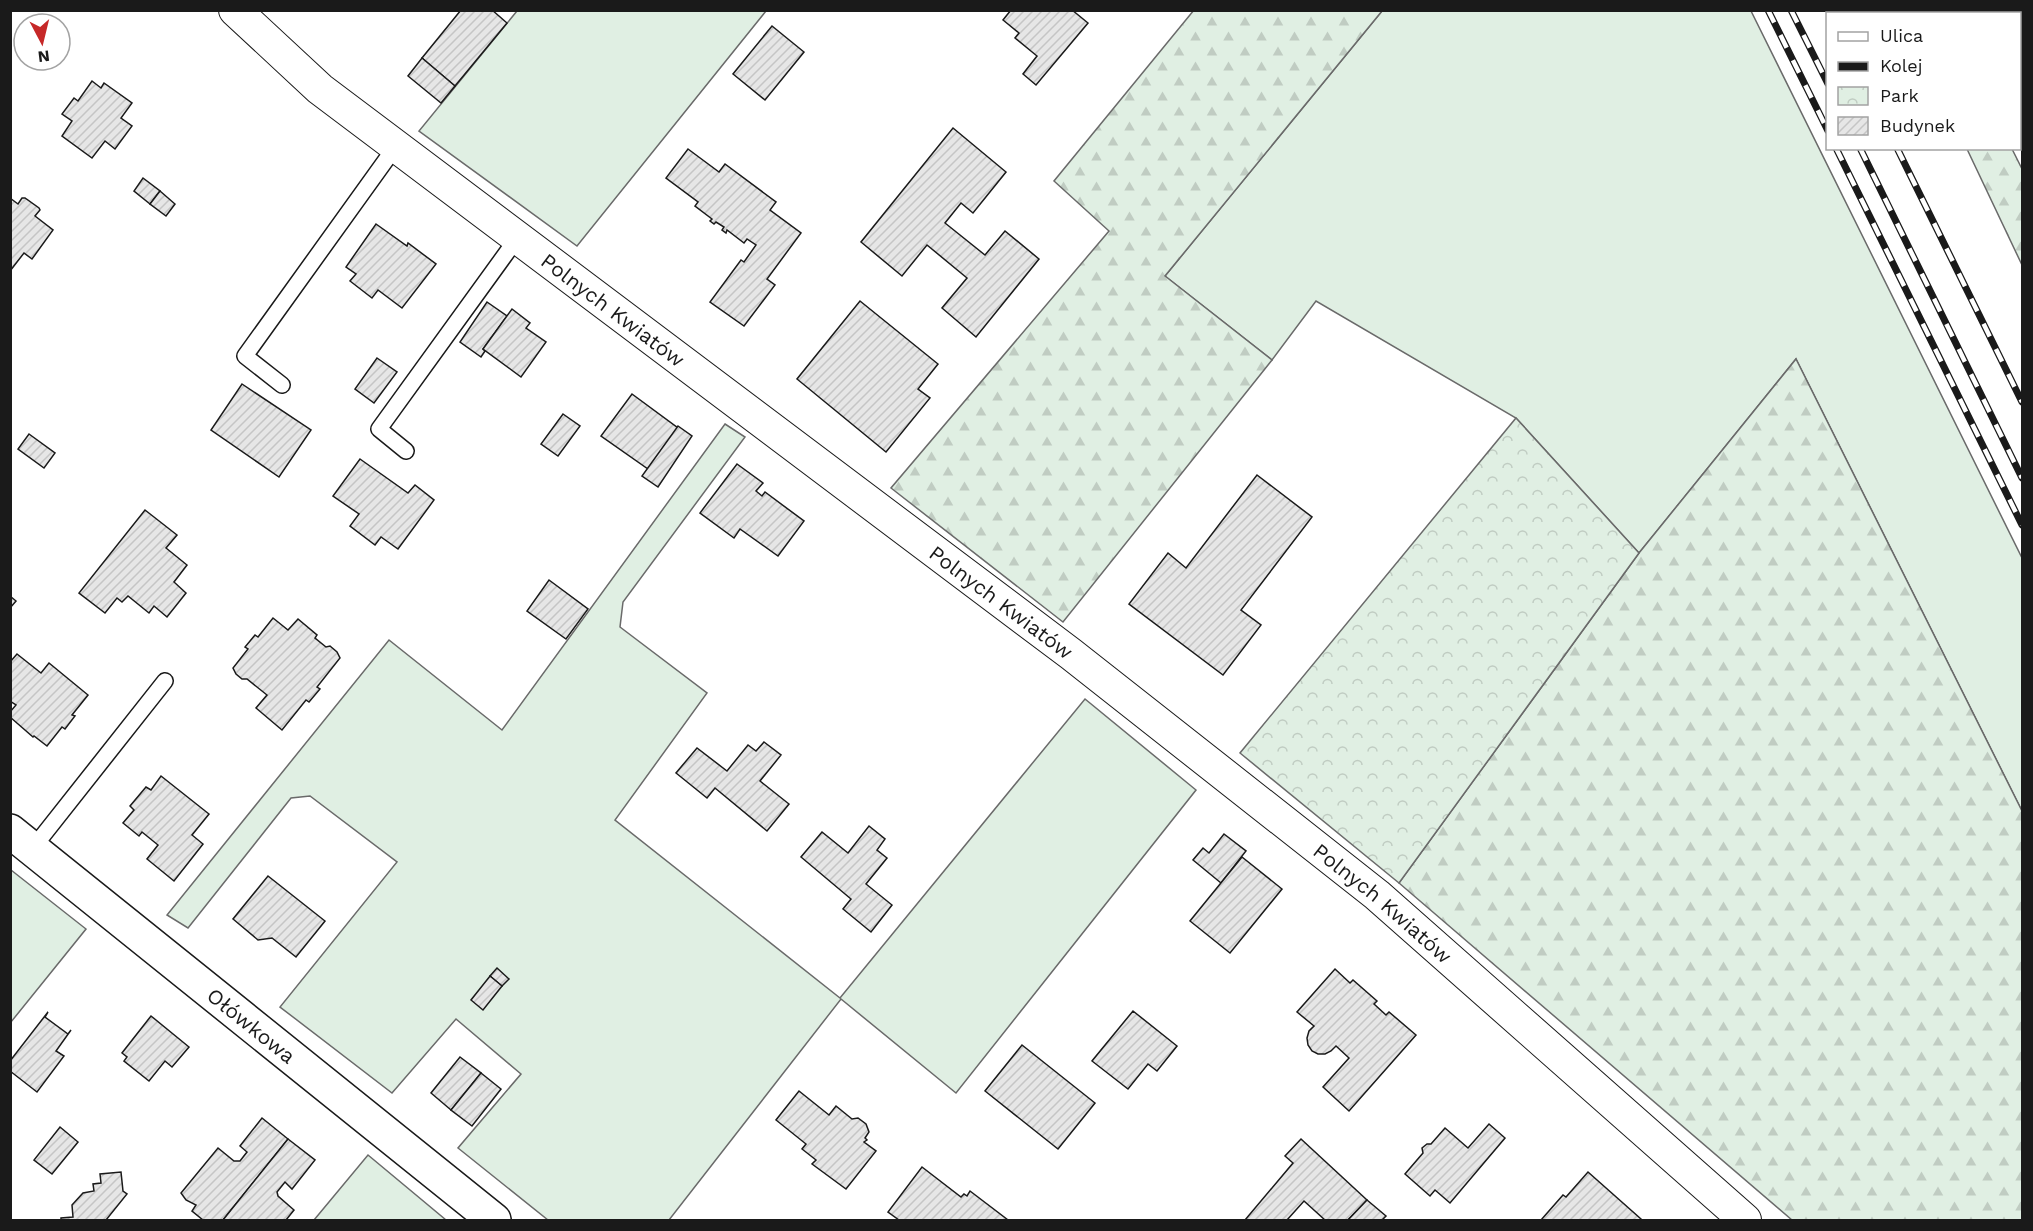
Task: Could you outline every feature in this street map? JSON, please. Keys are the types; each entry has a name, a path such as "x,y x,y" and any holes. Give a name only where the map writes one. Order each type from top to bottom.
{"street":[{"name":"Polnych Kwiatów","path":"238,11 320,89 1071,654 1377,895 1745,1221"},
{"name":"Ołówkowa","path":"22,839 494,1221"}],"lane":[{"path":"282,385 246,356 396,146"},
{"path":"406,451 379,429 518,237"},
{"path":"22,839 165,681"}],"green space":[{"path":"1194,10 1382,11 1165,276 1272,360 1063,622 891,488 1109,231 1054,181"},
{"path":"517,11 766,11 577,246 419,131"},
{"path":"1382,11 1751,11 2022,558 2022,811 1796,359 1639,553 1516,418 1316,301 1272,360 1165,276"},
{"path":"1967,150 2012,150 2022,169 2022,265"},
{"path":"1796,359 2022,811 2022,1220 1792,1220 1399,883 1639,553"},
{"path":"1516,418 1639,553 1399,883 1240,753"},
{"path":"725,424 745,437 623,602 620,627 707,693 615,820 840,998 1085,699 1196,790 956,1093 841,999 669,1220 548,1220 458,1148 521,1074 456,1019 392,1093 280,1007 397,862 310,796 291,798 188,928 167,915 389,640 502,730"},
{"path":"11,870 86,929 11,1022"},
{"path":"368,1155 446,1220 314,1220"}],"building":[{"path":"461,10 492,10 507,23 455,86 422,58"},
{"path":"1011,10 1072,10 1088,23 1036,85 1023,74 1037,56 1015,38 1019,33 1003,20"},
{"path":"772,26 804,52 765,100 733,74"},
{"path":"2022,28 2022,106 2021,103"},
{"path":"422,58 455,86 441,103 408,76"},
{"path":"92,81 101,88 104,83 132,103 121,118 132,126 115,149 105,141 92,158 62,136 72,121 62,114 74,98 78,101"},
{"path":"953,128 1006,172 973,213 961,203 945,223 985,255 1005,231 1039,259 976,337 942,308 967,278 927,245 902,276 861,242"},
{"path":"688,149 719,172 725,164 776,202 770,210 801,233 767,279 775,285 744,326 710,302 741,260 744,262 756,245 747,239 744,243 727,230 726,233 722,230 724,227 716,222 714,224 710,221 712,219 695,206 698,202 666,178"},
{"path":"143,178 160,191 150,204 134,191"},
{"path":"160,191 175,204 166,216 150,204"},
{"path":"10,198 18,204 22,198 25,198 39,208 35,216 53,230 32,259 24,253 10,271"},
{"path":"376,224 407,246 408,243 436,264 402,308 378,290 372,298 350,281 356,274 346,267"},
{"path":"860,301 938,364 918,389 930,398 886,452 797,379"},
{"path":"487,302 507,316 483,349 485,351 481,357 460,342"},
{"path":"512,309 530,323 526,328 546,342 521,377 483,349"},
{"path":"377,358 397,372 374,403 355,389"},
{"path":"242,384 311,430 279,477 211,430"},
{"path":"632,394 678,428 648,469 601,436"},
{"path":"563,414 580,426 558,456 541,444"},
{"path":"678,426 692,436 658,487 642,476"},
{"path":"29,434 55,453 44,468 18,449"},
{"path":"360,459 408,493 415,485 434,500 398,549 381,537 375,545 350,526 359,514 333,496"},
{"path":"737,464 763,483 756,491 762,496 765,492 804,521 778,556 740,529 734,538 700,513"},
{"path":"1257,475 1312,517 1241,610 1261,625 1223,675 1129,604 1168,553 1186,568"},
{"path":"145,510 177,535 166,548 187,565 174,582 186,593 167,617 154,606 149,613 128,596 122,602 117,598 105,613 79,593"},
{"path":"549,580 588,609 566,639 527,611"},
{"path":"10,596 16,601 10,608"},
{"path":"273,618 288,630 298,619 317,635 315,638 337,652 340,658 317,687 320,689 309,702 306,700 282,730 256,708 267,695 247,679 242,679 233,668 248,649 245,647 255,635 258,637"},
{"path":"17,654 41,673 49,663 88,695 72,715 75,716 65,729 62,727 47,746 10,717 10,712 16,705 10,701 10,662"},
{"path":"764,742 781,755 760,781 789,804 767,831 715,788 707,798 676,773 697,748 727,771 748,745 756,751"},
{"path":"161,776 209,814 192,835 203,844 174,881 147,859 158,845 142,832 139,836 123,823 134,810 130,806 146,787 151,790"},
{"path":"869,826 885,839 877,850 887,858 866,884 892,905 871,932 843,909 851,899 801,857 822,832 848,853"},
{"path":"1224,834 1246,851 1221,883 1193,860 1203,848 1209,853"},
{"path":"1242,857 1282,889 1230,953 1190,921"},
{"path":"268,876 325,921 296,957 272,938 258,940 233,919"},
{"path":"497,968 509,979 502,986 490,976"},
{"path":"1335,969 1350,983 1353,980 1377,1001 1374,1004 1386,1015 1389,1012 1416,1035 1349,1111 1323,1087 1349,1058 1336,1046 1325,1054 1312,1051 1307,1038 1314,1026 1297,1012"},
{"path":"490,976 502,986 483,1010 471,1000"},
{"path":"1133,1011 1177,1046 1157,1071 1148,1064 1128,1089 1092,1061"},
{"path":"48,1012 45,1017 68,1034 71,1030 56,1051 64,1056 37,1092 10,1071 10,1061"},
{"path":"151,1016 189,1047 172,1067 165,1061 149,1081 124,1061 127,1057 122,1053"},
{"path":"1022,1045 1095,1103 1058,1149 985,1091"},
{"path":"460,1057 481,1073 451,1110 431,1093"},
{"path":"481,1073 501,1089 472,1126 451,1110"},
{"path":"799,1091 829,1115 836,1106 852,1119 858,1118 866,1124 869,1132 864,1142 876,1151 846,1189 812,1164 816,1160 802,1149 806,1144 776,1120"},
{"path":"262,1118 288,1139 223,1220 203,1220 192,1211 196,1205 186,1200 181,1193 218,1148 234,1161 240,1161 247,1152 240,1146"},
{"path":"1489,1124 1505,1138 1450,1203 1435,1190 1430,1196 1405,1174 1423,1153 1422,1148 1431,1144 1445,1128 1468,1148"},
{"path":"60,1127 78,1142 52,1174 34,1160"},
{"path":"288,1139 315,1160 292,1189 285,1182 277,1192 278,1196 294,1210 286,1220 223,1220"},
{"path":"1301,1139 1367,1200 1348,1220 1325,1220 1304,1201 1287,1220 1245,1220 1293,1163 1285,1156"},
{"path":"922,1167 961,1197 964,1194 967,1196 970,1191 1008,1220 899,1220 888,1212"},
{"path":"121,1172 123,1191 127,1194 106,1220 61,1220 61,1218 73,1217 72,1205 83,1193 94,1191 93,1184 101,1183 100,1174"},
{"path":"1588,1172 1641,1219 1541,1220"},
{"path":"1367,1200 1386,1216 1382,1220 1348,1220"}],"railway":[{"path":"1768,10 1826,127"},
{"path":"1791,10 1826,80"},
{"path":"1837,150 2022,525"},
{"path":"1861,150 2022,478"},
{"path":"1898,150 2022,402"}]}
